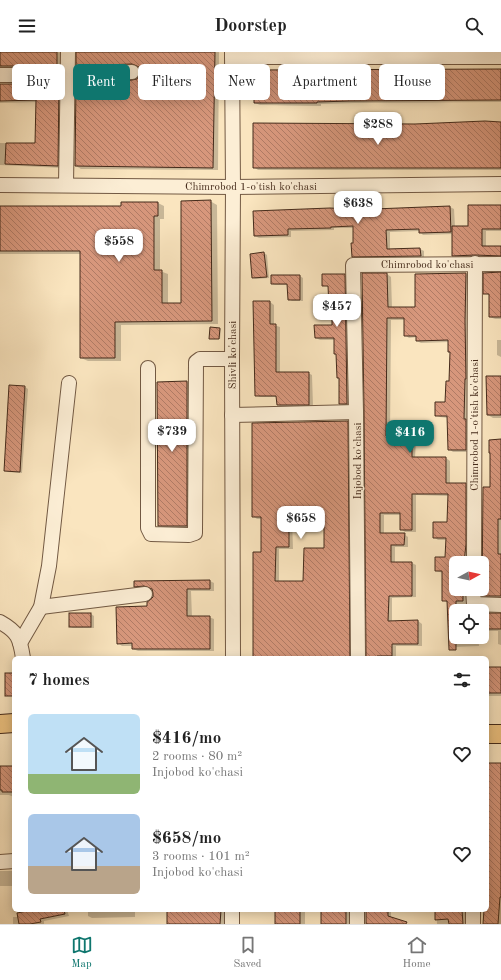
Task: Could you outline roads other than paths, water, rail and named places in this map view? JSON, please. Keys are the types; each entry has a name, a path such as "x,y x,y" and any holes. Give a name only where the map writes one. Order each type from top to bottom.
{"main road":[{"path":"0,724 12,723"},
{"path":"489,723 501,723"},
{"path":"489,734 501,734"},
{"path":"0,735 12,735"}],"street":[{"path":"66,185 68,52"},
{"path":"232,54 470,54 501,57"},
{"name":"Shivli ko'chasi","path":"232,54 233,656"},
{"path":"0,75 68,75 132,72"},
{"name":"Chimrobod 1-o'tish ko'chasi","path":"0,185 233,187 501,184"},
{"name":"Chimrobod 1-o'tish ko'chasi","path":"474,556 475,263"},
{"name":"Chimrobod ko'chasi","path":"353,265 501,264"},
{"name":"Injobod ko'chasi","path":"353,265 358,656"},
{"path":"148,368 148,528 150,534 189,535 195,533 196,362 200,359 232,359"},
{"path":"20,643 41,607 49,566 69,383"},
{"path":"232,415 356,412"},
{"path":"41,607 145,594"},
{"path":"473,596 474,604 501,605"},
{"path":"0,622 12,629 20,643 22,656"},
{"path":"0,862 12,861"},
{"path":"232,912 232,924"},
{"path":"357,912 357,924"},
{"path":"472,912 473,924"}]}
